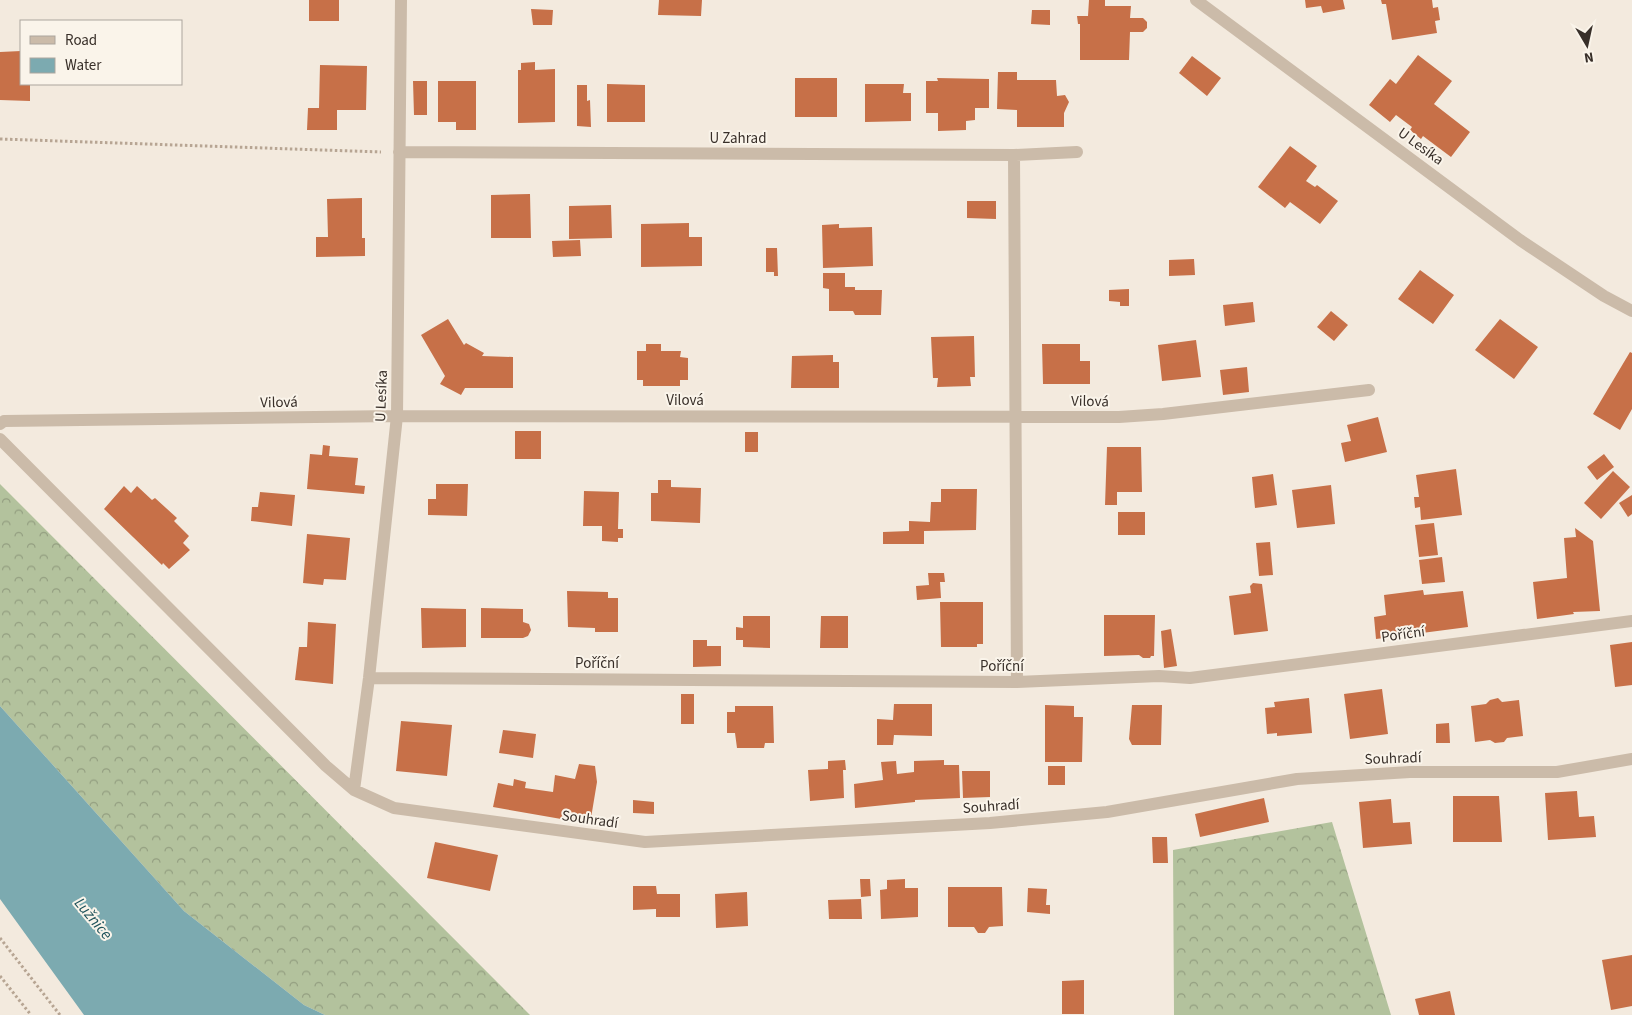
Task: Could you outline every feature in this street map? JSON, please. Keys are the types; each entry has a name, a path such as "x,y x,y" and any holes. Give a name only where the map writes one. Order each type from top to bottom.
{"street":[{"name":"U Lesíka","path":"354,790 369,678 397,416 402,0"},
{"name":"U Lesíka","path":"1196,0 1520,240 1604,296 1632,311"},
{"name":"U Zahrad","path":"399,152 1014,155 1077,152"},
{"path":"1014,155 1017,682"},
{"name":"Vilová","path":"0,424 4,421 397,416 1119,417 1163,414 1369,390"},
{"path":"0,439 326,766 354,790"},
{"name":"Poříční","path":"369,678 1017,682 1159,676 1190,678 1632,621"},
{"name":"Souhradí","path":"354,790 394,808 645,842 990,823 1107,812 1297,779 1410,772 1557,772 1632,759"}],"path":[{"path":"0,140 399,152"},
{"path":"0,938 60,1015"},
{"path":"0,976 31,1015"}],"green space":[{"path":"0,484 530,1015 325,1015 304,1005 184,911 0,706"},
{"path":"1332,822 1391,1015 1174,1015 1173,850"}],"water":[{"name":"Lužnice","path":"0,706 184,911 304,1005 325,1015 84,1015 0,899"}],"building":[{"path":"309,0 339,0 339,21 309,21"},
{"path":"659,0 702,0 701,16 658,15"},
{"path":"1089,0 1105,0 1105,6 1131,6 1130,18 1143,18 1147,22 1147,28 1143,32 1130,32 1129,60 1080,60 1080,24 1078,24 1077,16 1088,16"},
{"path":"1305,0 1343,0 1345,9 1323,13 1321,6 1306,8"},
{"path":"1381,0 1432,0 1433,8 1438,7 1440,20 1435,21 1437,33 1392,40 1386,4 1382,4"},
{"path":"531,9 553,10 552,25 533,25"},
{"path":"1032,10 1050,10 1050,25 1031,24"},
{"path":"20,51 20,85 30,85 30,101 0,100 0,52"},
{"path":"1418,55 1452,81 1434,104 1470,132 1451,157 1423,136 1421,139 1410,130 1412,127 1396,115 1390,122 1369,105 1390,79 1396,84"},
{"path":"1192,56 1221,78 1207,96 1179,73"},
{"path":"535,62 535,70 555,69 555,122 518,123 518,70 521,70 521,63"},
{"path":"320,65 367,66 366,110 337,110 337,130 307,130 308,108 319,108"},
{"path":"998,72 1017,72 1017,80 1056,80 1057,96 1065,95 1069,102 1064,113 1064,127 1017,127 1017,110 997,109"},
{"path":"795,78 837,78 837,117 795,117"},
{"path":"937,78 989,79 989,108 975,108 975,120 966,121 966,130 938,131 938,113 926,113 926,81 938,81"},
{"path":"413,81 427,81 427,115 414,115"},
{"path":"438,81 476,81 476,130 456,130 456,122 438,122"},
{"path":"607,84 645,85 645,122 607,122"},
{"path":"865,84 904,84 903,93 911,93 911,121 865,122"},
{"path":"577,85 587,85 587,101 590,100 591,127 577,126"},
{"path":"1290,146 1317,166 1306,181 1315,187 1317,185 1338,201 1320,224 1290,202 1285,208 1258,187"},
{"path":"530,194 531,238 491,238 491,195"},
{"path":"362,198 362,238 365,238 365,256 316,257 316,237 328,237 327,199"},
{"path":"967,201 996,201 996,219 967,218"},
{"path":"611,205 612,238 569,239 569,206"},
{"path":"689,223 689,237 702,237 702,266 641,267 641,224"},
{"path":"839,224 839,228 872,227 873,266 823,268 822,225"},
{"path":"580,240 581,256 553,257 552,241"},
{"path":"766,248 777,248 778,276 774,276 774,272 766,272"},
{"path":"1194,259 1195,275 1169,276 1169,260"},
{"path":"1420,270 1454,295 1433,324 1398,299"},
{"path":"823,273 845,273 845,287 855,287 855,290 882,290 881,315 855,315 853,311 829,311 829,289 823,288"},
{"path":"1129,289 1129,306 1120,306 1120,302 1109,301 1109,290"},
{"path":"1253,302 1255,322 1225,326 1223,305"},
{"path":"1331,311 1348,325 1334,341 1317,327"},
{"path":"448,319 464,345 466,343 484,353 482,356 513,357 513,388 465,388 461,395 440,384 445,376 421,335"},
{"path":"1500,319 1538,347 1514,379 1475,350"},
{"path":"974,336 975,377 970,377 971,386 937,387 938,378 933,378 931,337"},
{"path":"1196,340 1201,377 1162,381 1158,345"},
{"path":"646,344 661,344 661,351 681,351 680,357 688,358 688,380 680,380 680,386 643,386 643,380 637,380 637,351 646,351"},
{"path":"1042,344 1080,344 1080,361 1090,361 1090,384 1043,384"},
{"path":"1630,352 1632,353 1632,409 1620,430 1593,414"},
{"path":"833,355 833,362 839,362 839,388 791,388 792,356"},
{"path":"1247,367 1249,392 1223,395 1220,370"},
{"path":"1378,417 1387,452 1345,462 1341,443 1351,441 1347,425"},
{"path":"515,431 541,431 541,459 515,459"},
{"path":"745,432 758,432 758,452 745,452"},
{"path":"323,445 330,446 329,456 358,458 355,485 365,486 364,494 307,489 310,454 322,455"},
{"path":"1107,447 1141,447 1142,492 1117,492 1117,505 1105,505"},
{"path":"1604,454 1614,467 1597,480 1587,467"},
{"path":"1456,469 1462,515 1421,520 1420,507 1415,508 1414,497 1419,497 1416,475"},
{"path":"1613,471 1630,487 1601,519 1584,503"},
{"path":"1273,474 1277,505 1255,508 1252,477"},
{"path":"658,480 671,480 671,487 701,488 700,523 651,521 651,493 658,493"},
{"path":"436,484 468,484 467,516 428,515 428,499 436,499"},
{"path":"1331,485 1335,524 1297,528 1292,490"},
{"path":"124,486 131,493 137,486 152,500 155,498 177,518 174,521 189,536 183,543 190,550 169,569 163,563 162,565 104,509"},
{"path":"941,489 977,489 976,530 924,531 924,544 883,544 883,532 909,531 909,521 930,522 931,502 941,502"},
{"path":"584,491 619,492 618,529 623,529 623,538 618,538 618,542 602,541 602,526 583,526"},
{"path":"260,492 295,495 292,526 251,521 252,507 258,507"},
{"path":"1632,495 1632,514 1628,517 1619,503"},
{"path":"1118,512 1145,512 1145,535 1118,535"},
{"path":"1434,523 1438,555 1419,557 1415,525"},
{"path":"1575,528 1593,541 1600,611 1573,612 1574,614 1537,619 1533,582 1567,578 1564,538 1576,537"},
{"path":"307,534 350,538 346,580 324,579 323,585 303,583"},
{"path":"1270,542 1273,575 1259,576 1256,543"},
{"path":"1442,557 1445,582 1422,584 1419,560"},
{"path":"928,573 944,573 945,582 940,582 941,598 917,600 916,586 929,585"},
{"path":"1253,583 1262,584 1268,631 1234,635 1229,596 1251,593 1250,586"},
{"path":"1423,590 1424,595 1463,591 1468,627 1376,639 1374,617 1386,615 1384,595"},
{"path":"567,591 608,592 608,598 618,598 618,632 595,632 595,628 568,627"},
{"path":"940,602 983,602 983,644 977,644 977,647 941,647"},
{"path":"421,608 466,609 466,647 422,648"},
{"path":"481,608 523,609 523,622 529,624 531,630 528,636 523,638 481,638"},
{"path":"1104,615 1155,615 1154,656 1143,658 1139,655 1104,656"},
{"path":"743,616 770,616 770,648 743,647 743,640 736,640 736,627 743,628"},
{"path":"821,616 848,616 848,648 820,648"},
{"path":"308,622 336,624 333,684 295,680 299,647 307,647"},
{"path":"1171,629 1177,666 1164,668 1161,631"},
{"path":"693,640 707,640 707,646 721,646 721,666 693,667"},
{"path":"1632,642 1632,685 1615,687 1610,645"},
{"path":"1382,689 1388,734 1350,739 1344,694"},
{"path":"681,694 694,694 694,724 681,724"},
{"path":"1309,698 1312,733 1277,736 1277,733 1267,734 1265,708 1275,707 1274,702"},
{"path":"1498,698 1502,702 1519,700 1523,736 1507,738 1504,742 1495,743 1490,740 1475,742 1471,706 1486,704 1490,700"},
{"path":"894,704 932,704 932,736 894,735 893,745 877,745 877,719 893,720"},
{"path":"1045,705 1074,706 1074,717 1083,717 1082,762 1045,762"},
{"path":"1132,705 1162,705 1161,745 1132,745 1129,739"},
{"path":"735,706 773,706 774,743 765,743 764,748 737,748 735,733 727,733 727,712 735,712"},
{"path":"401,721 452,725 447,776 396,771"},
{"path":"1449,723 1450,743 1436,743 1436,724"},
{"path":"503,730 536,734 533,758 499,753"},
{"path":"845,760 846,770 843,770 844,798 810,801 808,770 828,769 828,761"},
{"path":"944,760 944,765 959,765 960,798 915,800 915,802 855,808 854,784 883,780 881,762 896,761 897,774 914,772 914,761"},
{"path":"579,764 595,766 597,782 590,824 493,807 498,783 513,786 514,779 526,782 525,788 553,792 555,775 575,779"},
{"path":"1048,766 1065,766 1065,785 1048,785"},
{"path":"962,771 990,771 990,797 963,798"},
{"path":"1577,791 1579,817 1594,816 1596,837 1548,840 1545,793"},
{"path":"1453,796 1499,796 1502,842 1453,842"},
{"path":"1264,798 1269,822 1200,837 1195,814"},
{"path":"1391,799 1393,823 1410,822 1412,844 1363,848 1359,802"},
{"path":"633,800 654,802 654,814 633,813"},
{"path":"1152,837 1167,837 1168,863 1153,863"},
{"path":"435,842 498,855 490,891 427,878"},
{"path":"860,879 870,879 871,896 861,897"},
{"path":"905,879 905,888 918,888 918,917 881,919 880,890 887,889 887,880"},
{"path":"633,886 656,886 657,894 680,894 680,917 656,917 656,909 633,910"},
{"path":"948,887 1002,887 1003,926 989,927 985,933 978,933 974,927 948,927"},
{"path":"1028,888 1047,889 1046,905 1050,905 1050,914 1027,912"},
{"path":"747,892 748,926 716,928 715,894"},
{"path":"861,899 862,919 829,919 828,900"},
{"path":"1632,955 1632,1006 1611,1010 1602,960"},
{"path":"1084,980 1084,1014 1062,1014 1062,981"},
{"path":"1450,991 1455,1015 1419,1015 1415,999"}]}
